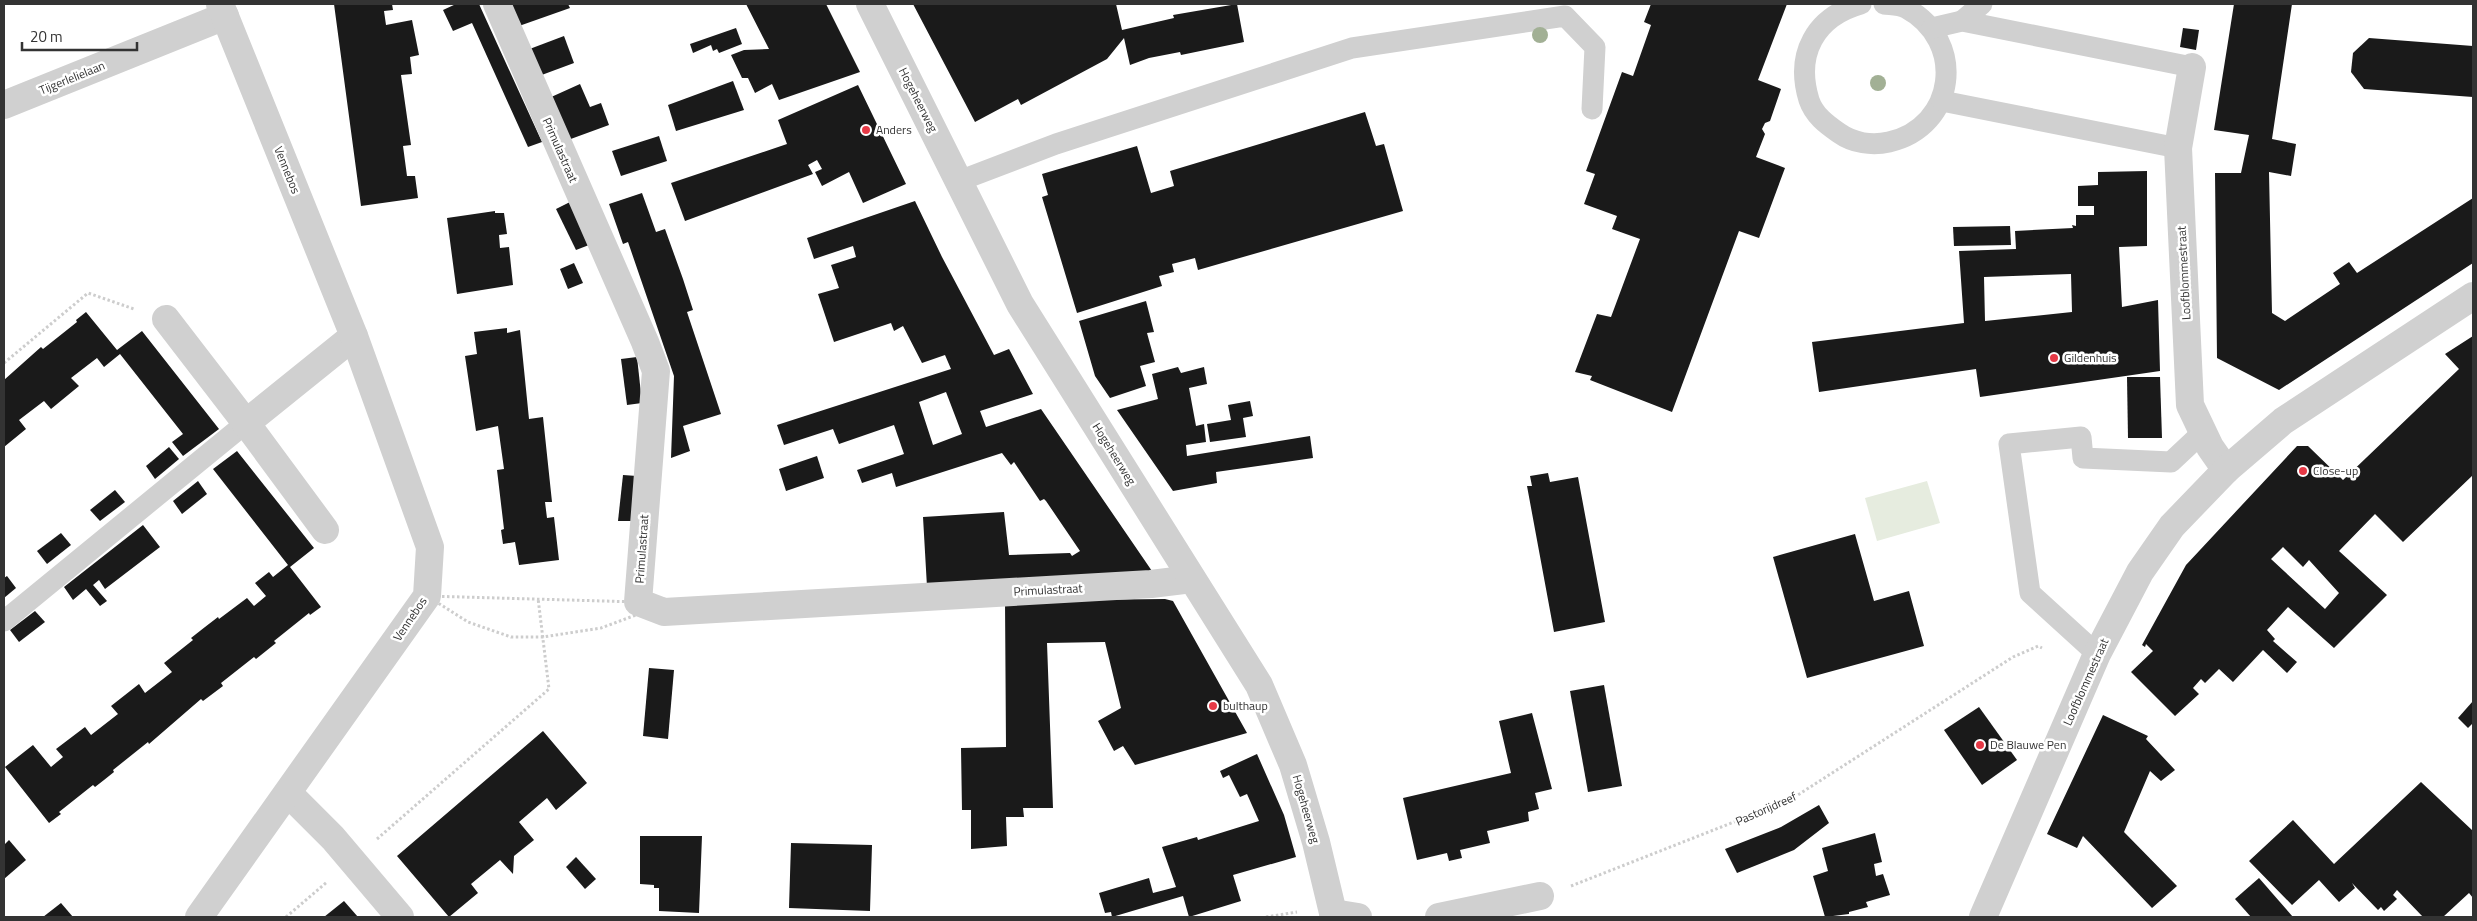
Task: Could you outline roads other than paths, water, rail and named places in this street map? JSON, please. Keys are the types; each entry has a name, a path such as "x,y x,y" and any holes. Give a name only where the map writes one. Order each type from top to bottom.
{"street":[{"name":"Primulastraat","path":"497,4 656,371 638,602 664,612 1131,585 1192,578"},
{"name":"Hogeheerweg","path":"870,4 1020,304 1259,685 1293,765 1316,842 1342,916"},
{"name":"Tijgerlelielaan","path":"4,105 222,10"},
{"name":"Vennebos","path":"199,917 427,596 430,546 354,336 222,10"},
{"name":"Loofblommestraat","path":"2192,67 2178,148 2190,406 2226,470"},
{"name":"Loofblommestraat","path":"1983,917 2093,662 2140,572 2172,526 2226,470 2283,421 2473,296"},
{"path":"166,319 325,530"},
{"path":"246,423 354,336"},
{"path":"288,793 333,838 400,917"},
{"path":"1439,917 1540,896"}],"lane":[{"path":"1861,4 1844,9 1832,16 1814,35 1807,49 1804,75 1810,102 1822,121 1848,139 1876,145 1904,139 1927,123 1942,101 1948,70 1944,53 1932,28 1905,8 1884,4"},
{"path":"1962,21 1982,4"},
{"path":"959,181 1056,144 1352,48 1565,16 1595,47 1592,109"},
{"path":"1932,28 1962,21 2192,67"},
{"path":"1942,101 2178,148"},
{"path":"4,621 246,423"},
{"path":"2093,662 2030,593 2009,444 2081,437 2083,458 2171,462 2203,432"}],"place":[{"name":"Anders","path":"866,130"},
{"name":"Gildenhuis","path":"2054,358"},
{"name":"Close-up","path":"2303,471"},
{"name":"bulthaup","path":"1213,706"},
{"name":"De Blauwe Pen","path":"1980,745"}]}
